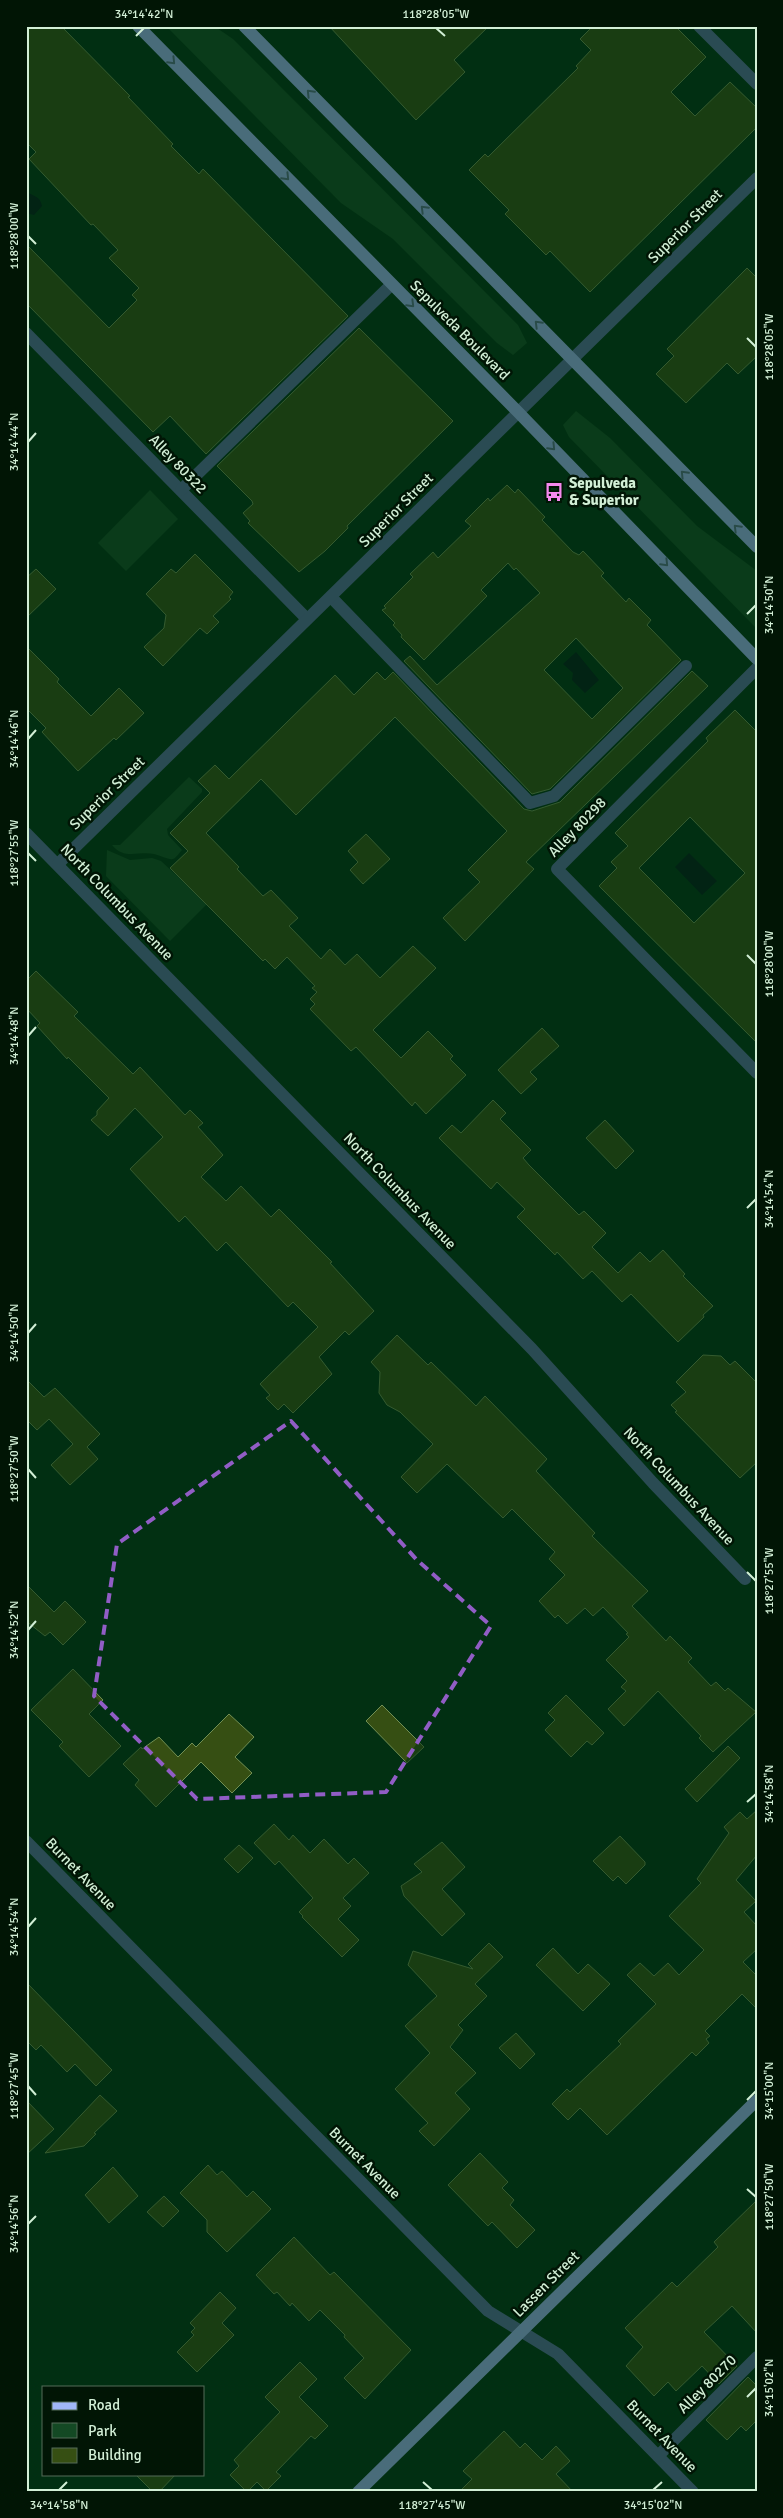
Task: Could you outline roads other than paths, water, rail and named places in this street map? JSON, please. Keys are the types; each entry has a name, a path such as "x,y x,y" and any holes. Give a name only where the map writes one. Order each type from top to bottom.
{"main road":[{"name":"Sepulveda Boulevard","path":"138,26 757,658"},
{"path":"244,26 757,547"},
{"name":"Lassen Street","path":"358,2492 757,2100"}],"street":[{"path":"699,26 757,84"},
{"name":"Superior Street","path":"58,864 757,178"},
{"path":"181,490 391,285"},
{"name":"Alley 80322","path":"26,333 307,619"},
{"path":"330,597 530,803 554,796 686,666"},
{"name":"Alley 80298","path":"757,668 557,869 757,1073"},
{"name":"North Columbus Avenue","path":"26,833 532,1349 653,1483 745,1579"},
{"name":"Burnet Avenue","path":"26,1841 488,2310 558,2354 693,2492"},
{"name":"Alley 80270","path":"658,2456 757,2357"}],"place":[{"name":"Sepulveda & Superior","path":"554,492"}]}
